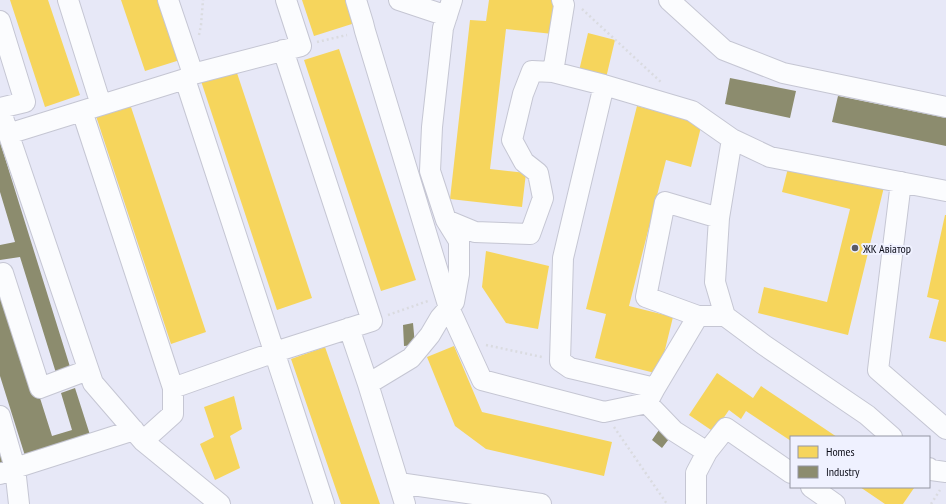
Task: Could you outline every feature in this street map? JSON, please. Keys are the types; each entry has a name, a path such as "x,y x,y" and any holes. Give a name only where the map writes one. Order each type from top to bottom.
{"street":[{"path":"68,0 101,105"},
{"path":"168,0 189,76 274,352 324,504"},
{"path":"173,388 274,352 372,321 292,48 286,0"},
{"path":"356,0 447,302 482,380 604,412 651,395 698,316"},
{"path":"400,0 449,8 443,28 432,127 430,171 446,220 458,241 458,274 454,302 447,302"},
{"path":"669,0 724,50 783,73 946,107"},
{"path":"553,72 564,4 570,3"},
{"path":"0,21 25,102 0,109 93,383 138,435 220,504"},
{"path":"8,134 189,76 292,48"},
{"path":"446,220 475,232 530,234 543,198 538,173 524,162 512,140 522,94 532,71 553,72 604,85 692,111 732,139 770,156 946,191"},
{"path":"604,85 563,258 560,361 570,368 651,395 674,431 707,452"},
{"path":"7,471 138,435 173,414 173,388 82,111"},
{"path":"725,316 715,282 719,218 732,139"},
{"path":"901,182 878,370 946,429"},
{"path":"719,218 665,202 646,297 698,316 725,316 764,345 866,415 891,436"},
{"path":"0,274 3,273 40,388 88,370"},
{"path":"368,384 411,358 430,335 447,302"},
{"path":"349,328 405,504"},
{"path":"0,416 7,471 19,504"},
{"path":"696,504 696,473 707,452 726,428 790,473"},
{"path":"930,469 944,479"},
{"path":"399,483 541,504"},
{"path":"812,488 835,504"}],"path":[{"path":"570,3 663,84"},
{"path":"292,48 365,31"},
{"path":"372,321 447,302"},
{"path":"464,341 560,361"},
{"path":"604,412 667,504"},
{"path":"931,504 944,479"}],"building: Homes":[{"path":"10,0 48,0 80,95 45,107"},
{"path":"121,0 160,0 180,60 145,71"},
{"path":"302,0 347,0 355,23 314,36"},
{"path":"489,0 557,0 553,34 506,29 490,169 526,173 522,207 450,199 470,20 486,21"},
{"path":"588,33 615,40 606,78 579,71"},
{"path":"339,49 416,280 381,291 304,60"},
{"path":"235,67 312,298 277,310 200,78"},
{"path":"129,101 206,332 171,344 95,113"},
{"path":"637,106 702,123 691,167 666,160 629,306 673,317 659,374 595,358 606,314 586,309"},
{"name":"ЖК Авіатор","path":"789,164 884,187 848,335 758,313 764,287 827,302 850,209 782,192"},
{"path":"945,215 946,342 929,338 939,300 927,297"},
{"path":"486,251 549,266 538,329 506,323 482,287"},
{"path":"454,346 482,412 612,442 604,476 486,449 455,426 427,357"},
{"path":"325,347 380,504 341,504 291,359"},
{"path":"717,373 753,398 761,386 836,436 790,436 790,440 746,411 741,419 729,410 714,432 689,415"},
{"path":"234,396 242,429 230,436 240,468 215,480 200,444 214,437 204,407"},
{"path":"861,488 914,488 903,504 885,504"}],"building: Industry":[{"path":"730,78 796,91 790,118 725,104"},
{"path":"838,96 946,118 946,146 832,122"},
{"path":"0,142 71,370 56,373 20,257 0,260 0,245 15,242 0,192"},
{"path":"3,281 52,436 72,430 61,393 75,388 91,438 26,459 0,376 0,282"},
{"path":"413,323 415,345 404,346 403,325"},
{"path":"661,427 672,435 662,448 652,440"},
{"path":"0,444 6,462 0,464"}],"place":[{"name":"ЖК Авіатор","path":"855,248"}]}
